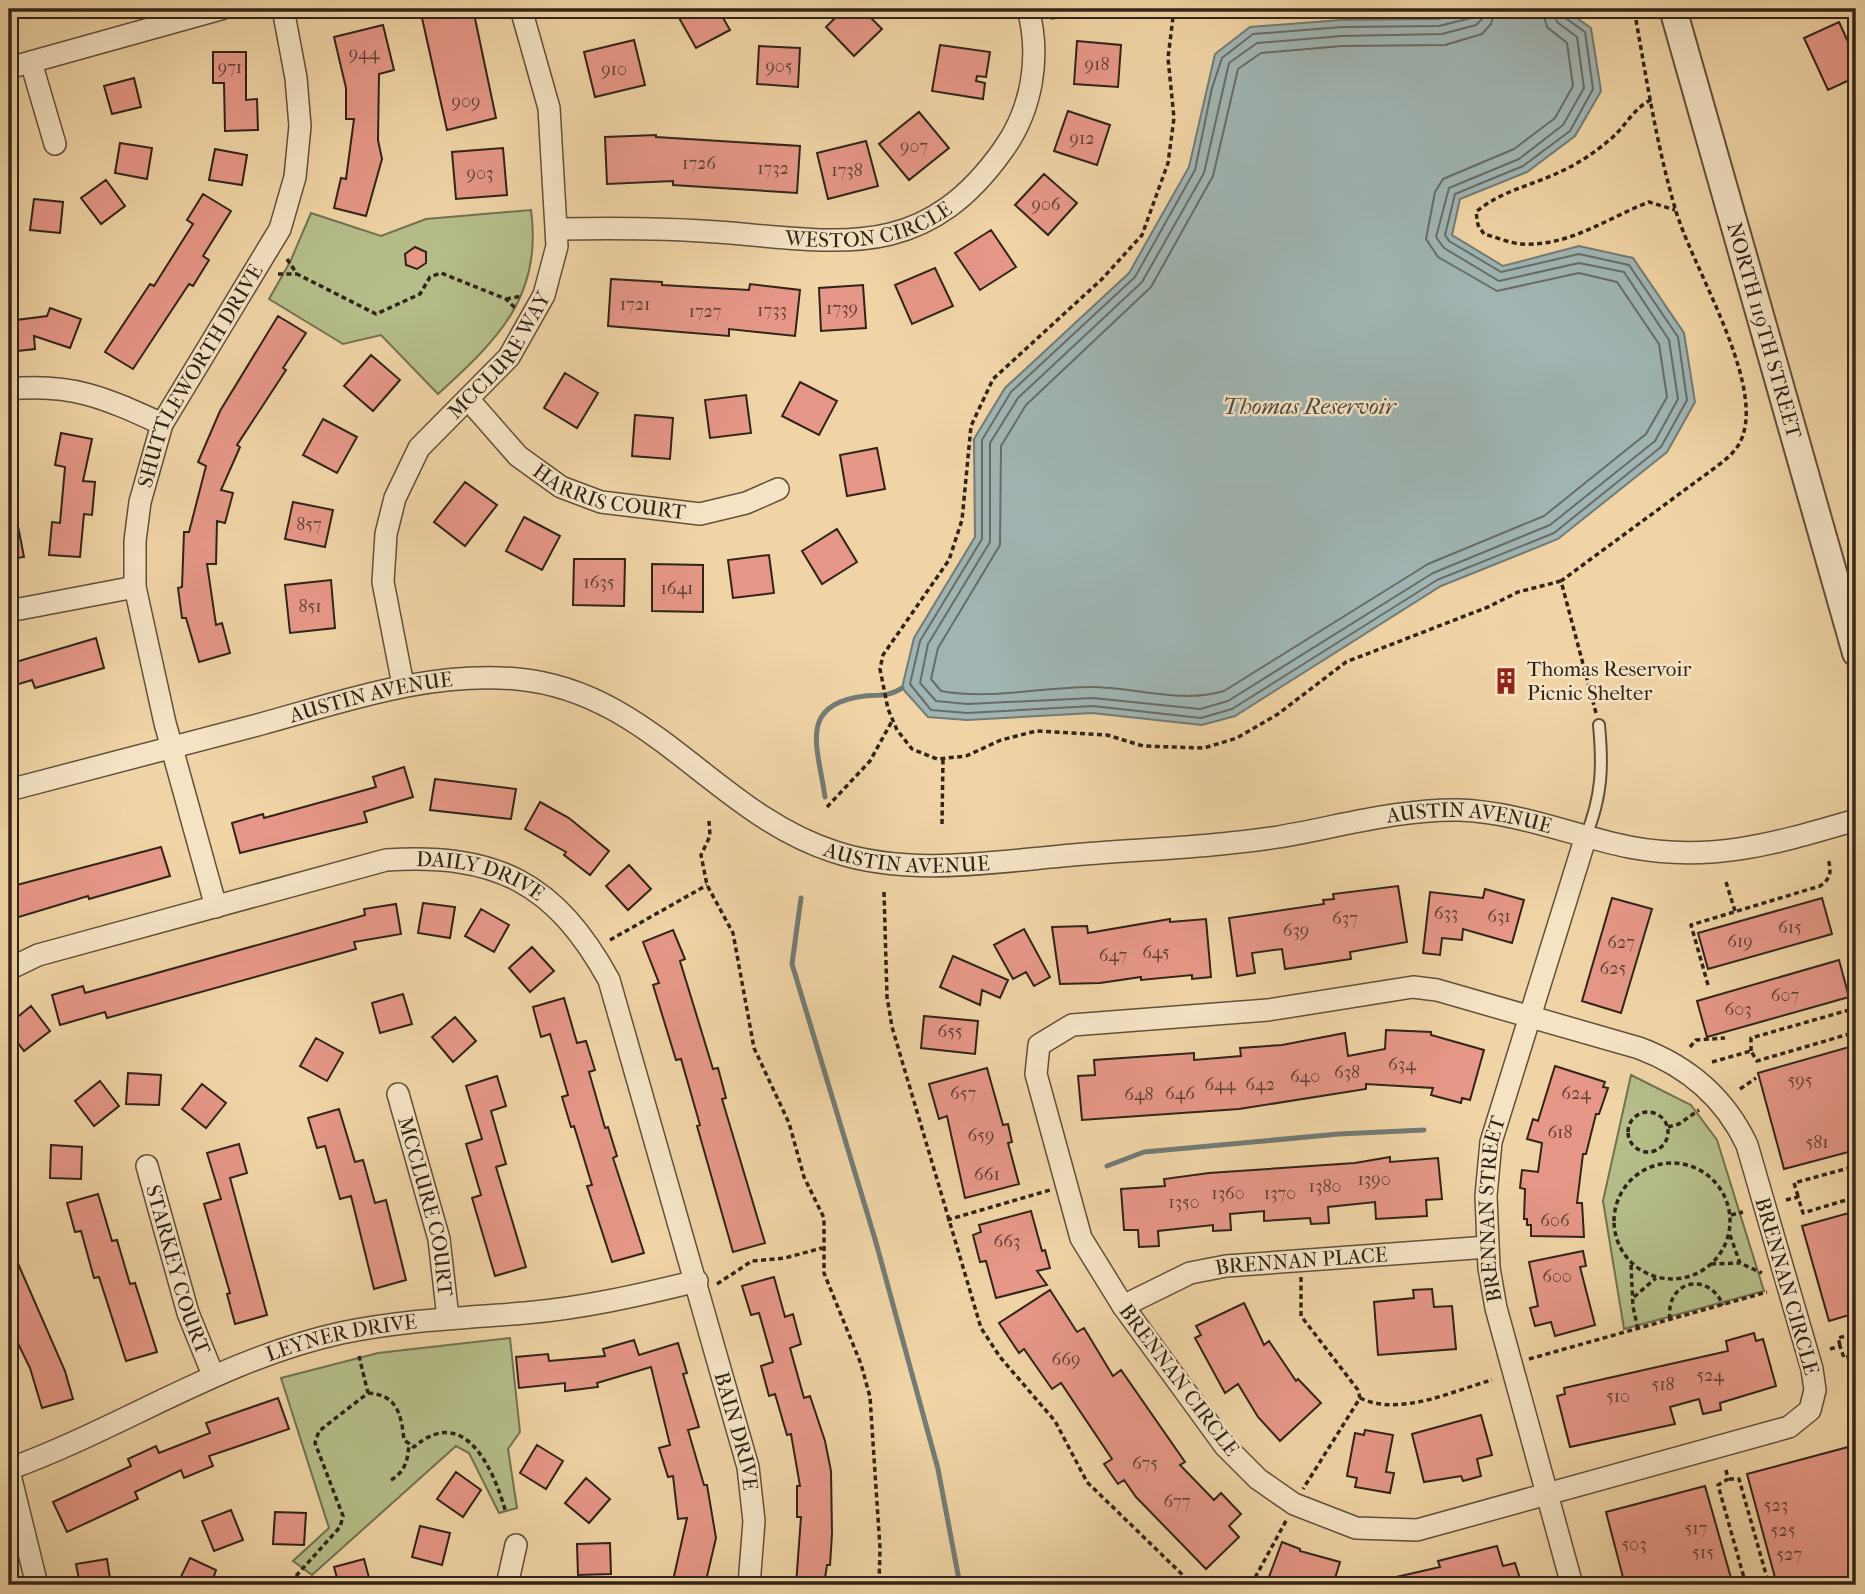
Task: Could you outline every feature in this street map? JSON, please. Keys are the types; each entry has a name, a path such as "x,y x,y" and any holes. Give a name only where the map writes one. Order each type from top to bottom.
{"street":[{"path":"9,68 221,9"},
{"name":"SHUTTLEWORTH DRIVE","path":"216,907 172,747 135,587 135,541 139,502 162,424 280,229 296,172 300,126 296,78 283,9"},
{"name":"MCCLURE WAY","path":"403,685 383,582 386,534 395,498 419,449 509,358 544,295 557,246 549,108 521,9"},
{"name":"WESTON CIRCLE","path":"558,229 654,228 804,242 859,241 925,223 962,198 988,170 1011,138 1030,91 1035,47 1028,9"},
{"name":"NORTH 119TH STREET","path":"1673,9 1856,653"},
{"path":"31,62 54,144"},
{"path":"9,389 67,388 103,397 162,424"},
{"name":"HARRIS COURT","path":"468,399 518,456 561,486 601,502 700,514 747,503 778,489"},
{"path":"9,611 135,587"},
{"name":"AUSTIN AVENUE","path":"9,790 403,685 475,677 522,679 559,686 622,712 671,744 728,794 802,838 836,853 914,865 1198,846 1270,838 1415,813 1457,810 1508,814 1630,847 1723,853 1769,846 1856,820"},
{"name":"BRENNAN STREET","path":"1573,1585 1496,1308 1488,1247 1489,1155 1500,1106 1586,836"},
{"name":"DAILY DRIVE","path":"9,969 38,955 386,860 432,857 468,861 500,871 537,890 564,914 593,951 609,980 707,1283"},
{"name":"BRENNAN CIRCLE","path":"1413,987 1437,990 1528,1017 1667,1059 1706,1086 1740,1130 1747,1145 1809,1357 1815,1390 1810,1410 1789,1427 1417,1530 1356,1528 1294,1504 1258,1479 1225,1446 1123,1306 1081,1238 1036,1074 1039,1045 1072,1025 1268,1010 1413,987"},
{"name":"MCCLURE COURT","path":"398,1094 439,1238 448,1318"},
{"name":"STARKEY COURT","path":"147,1166 188,1313 213,1374"},
{"name":"BRENNAN PLACE","path":"1123,1306 1190,1273 1226,1266 1488,1247"},
{"name":"LEYNER DRIVE","path":"9,1470 65,1448 213,1374 265,1354 342,1333 448,1318 526,1313 611,1302 707,1283"},
{"name":"BAIN DRIVE","path":"707,1283 748,1467 754,1521 749,1585"},
{"path":"9,1470 37,1585"},
{"path":"507,1585 516,1545"}],"lane":[{"path":"1586,836 1599,801 1602,760 1599,725"}],"path":[{"path":"1051,18 1114,9"},
{"path":"1159,9 1173,10 1168,58 1174,118 1168,163 1142,235 1121,260 993,379 971,426 962,520 949,560 883,655 880,669 892,721 912,749 943,759 966,757 1001,740 1036,731 1107,735 1143,746 1204,748 1237,738 1278,714 1313,684 1356,657 1488,607 1518,592 1561,581 1735,451 1745,424 1741,382 1725,328 1675,210 1634,9"},
{"path":"1651,100 1642,104 1614,136 1587,157 1564,170 1489,201 1476,212 1478,225 1485,234 1519,244 1550,243 1575,235 1649,202 1675,210"},
{"path":"287,259 297,274"},
{"path":"278,274 297,274 376,314 420,294 430,276 440,273 506,299 518,311"},
{"path":"506,299 524,296"},
{"path":"1561,581 1599,725"},
{"path":"827,807 870,761 892,721"},
{"path":"942,824 943,759"},
{"path":"709,821 710,836 701,855 707,885 733,933 754,1048 789,1123 804,1177 824,1218 824,1273 861,1364 870,1397 875,1431 879,1585"},
{"path":"1708,985 1691,925 1820,886 1828,881 1831,873 1828,858"},
{"path":"1726,882 1735,911"},
{"path":"610,940 707,885"},
{"path":"884,892 887,997 892,1027 969,1295 987,1337 1055,1421 1087,1482 1193,1585"},
{"path":"1856,1009 1751,1038 1751,1051 1757,1061 1856,1032"},
{"path":"1690,1047 1696,1040 1725,1038"},
{"path":"1713,1062 1751,1051"},
{"path":"1740,1088 1756,1078"},
{"path":"1667,1127 1679,1124 1699,1110"},
{"path":"1649,1112 1662,1117 1667,1127 1665,1143 1654,1152 1641,1152 1631,1144 1628,1125 1636,1115 1649,1112"},
{"path":"1654,1152 1656,1164"},
{"path":"1675,1162 1693,1165 1709,1174 1722,1188 1730,1215 1729,1233 1718,1257 1688,1277 1656,1278 1631,1264 1619,1246 1614,1226 1615,1206 1624,1187 1638,1173 1656,1164 1675,1162"},
{"path":"1856,1166 1794,1183 1803,1213 1856,1197"},
{"path":"947,1220 1052,1190"},
{"path":"1786,1200 1798,1197"},
{"path":"1730,1215 1743,1212"},
{"path":"1729,1233 1740,1263"},
{"path":"707,1283 752,1261 785,1258 822,1248"},
{"path":"1711,1264 1740,1263 1762,1273"},
{"path":"1631,1264 1638,1329"},
{"path":"1301,1277 1301,1316 1358,1390 1360,1398 1302,1491"},
{"path":"1688,1277 1689,1285"},
{"path":"1634,1297 1656,1278"},
{"path":"1671,1320 1674,1294 1689,1285 1706,1285 1719,1297 1723,1305"},
{"path":"1527,1360 1767,1292"},
{"path":"1856,1333 1838,1338 1844,1358 1856,1354"},
{"path":"1829,1349 1840,1346"},
{"path":"359,1356 368,1393"},
{"path":"1360,1398 1375,1405 1395,1406 1492,1380"},
{"path":"296,1576 340,1527 343,1516 317,1454 315,1443 319,1431 368,1393 388,1397 395,1403 404,1440 414,1447 425,1437 449,1433 472,1443 488,1466 506,1513"},
{"path":"1853,1420 1856,1432"},
{"path":"391,1480 402,1472 408,1459 409,1443"},
{"path":"1726,1470 1728,1479"},
{"path":"1746,1585 1718,1485 1728,1479 1739,1479 1769,1585"},
{"path":"1251,1585 1287,1519"}],"green space":[{"path":"531,210 533,241 530,268 511,314 479,355 438,394 381,335 343,344 269,299 290,262 311,213 381,236 426,219"},
{"path":"1631,1075 1691,1105 1717,1140 1764,1291 1624,1329 1603,1201"},
{"path":"510,1338 520,1432 508,1449 517,1508 499,1513 469,1453 456,1446 312,1575 293,1561 329,1528 281,1378 378,1353"}],"water":[{"name":"Thomas Reservoir","path":"1482,9 1564,9 1591,28 1601,91 1575,136 1527,172 1460,199 1452,235 1503,266 1579,246 1633,258 1684,333 1695,402 1667,452 1558,539 1441,586 1235,716 1202,725 1092,713 967,720 928,717 902,688 914,638 975,537 974,439 1005,388 1129,273 1189,167 1215,54 1250,27 1341,20 1438,19"}],"building":[{"path":"458,9 473,9 496,118 447,130 422,18"},
{"path":"674,9 718,9 730,30 696,48"},
{"path":"844,9 862,9 882,29 854,56 826,27"},
{"path":"1839,22 1849,44 1856,45 1856,77 1828,90 1804,38"},
{"path":"383,25 394,70 379,74 378,140 382,159 366,216 334,208 341,178 346,179 354,119 346,119 346,88 334,37"},
{"path":"634,40 645,85 595,97 584,52"},
{"path":"1077,41 1121,45 1118,87 1074,84"},
{"path":"940,45 990,52 986,77 977,76 976,81 985,83 983,99 932,91"},
{"path":"759,46 800,48 798,87 757,84"},
{"path":"213,52 246,52 246,100 257,99 258,130 225,131 224,83 213,83"},
{"path":"134,78 141,107 112,114 104,86"},
{"path":"1068,111 1110,125 1097,165 1054,151"},
{"path":"919,112 949,148 909,180 879,144"},
{"path":"656,135 800,146 797,193 673,185 673,181 607,184 605,137"},
{"path":"866,141 878,186 828,199 817,153"},
{"path":"120,143 152,148 147,179 115,173"},
{"path":"503,148 507,195 456,199 452,152"},
{"path":"215,149 247,155 242,185 209,180"},
{"path":"1044,174 1077,203 1048,235 1015,205"},
{"path":"106,180 125,206 101,224 81,198"},
{"path":"203,194 231,211 203,256 209,260 193,286 189,284 133,369 105,352 150,284 154,286 193,224 187,220"},
{"path":"34,199 63,202 60,233 30,230"},
{"path":"991,230 1016,267 980,290 955,253"},
{"path":"415,247 426,252 426,263 417,269 406,265 405,254"},
{"path":"935,268 953,306 912,324 895,285"},
{"path":"611,279 749,290 750,284 800,290 795,336 729,329 729,336 608,326"},
{"path":"863,285 866,328 821,331 819,288"},
{"path":"50,308 81,319 70,348 34,336 35,349 9,352 9,321 47,316"},
{"path":"278,316 306,333 283,368 286,370 237,445 240,447 221,490 233,493 225,523 217,521 216,564 207,564 216,625 222,623 230,653 199,662 186,618 182,618 178,588 182,587 184,532 189,532 206,466 198,462 220,411"},
{"path":"371,355 400,380 373,411 344,386"},
{"path":"565,373 598,393 577,428 544,408"},
{"path":"800,382 837,401 819,435 782,416"},
{"path":"746,395 751,433 710,438 705,400"},
{"path":"635,415 673,418 670,459 632,456"},
{"path":"323,419 357,437 337,473 303,455"},
{"path":"61,433 92,439 83,481 95,482 92,515 84,514 80,557 49,555 52,522 60,523 65,467 55,465"},
{"path":"877,448 885,489 847,496 840,455"},
{"path":"465,482 497,505 465,546 434,522"},
{"path":"293,502 333,510 325,547 285,539"},
{"path":"16,516 24,557 9,559 9,517"},
{"path":"524,517 560,536 542,570 506,551"},
{"path":"837,529 857,562 822,584 802,551"},
{"path":"769,555 774,593 733,598 728,560"},
{"path":"574,559 625,559 624,606 573,605"},
{"path":"652,564 703,565 703,612 652,611"},
{"path":"331,580 335,628 290,633 285,585"},
{"path":"96,638 104,668 35,688 32,680 9,687 9,664"},
{"name":"Thomas Reservoir Picnic Shelter","path":"1509,671 1516,678 1513,688 1503,691 1496,683 1498,674"},
{"path":"404,767 413,797 364,812 367,822 240,853 232,823 263,814 264,818 376,787 373,777"},
{"path":"435,779 516,789 511,819 430,810"},
{"path":"540,802 569,818 609,851 590,875 564,855 566,852 525,829"},
{"path":"161,847 170,876 89,899 88,896 9,920 9,887"},
{"path":"629,865 651,889 628,910 606,886"},
{"path":"1398,886 1407,942 1350,952 1351,959 1285,969 1282,949 1252,953 1255,973 1237,976 1229,918 1324,904 1323,900 1334,899 1333,894"},
{"path":"1485,889 1524,900 1512,943 1463,929 1462,940 1442,938 1440,955 1423,953 1430,892 1483,898"},
{"path":"1612,898 1652,909 1621,1013 1582,1001"},
{"path":"1822,898 1832,934 1708,969 1698,933"},
{"path":"423,903 455,907 450,938 418,933"},
{"path":"396,904 401,934 354,942 356,949 107,1018 105,1012 60,1025 52,995 83,986 85,993 365,915 364,909"},
{"path":"481,909 509,925 494,952 465,936"},
{"path":"1170,919 1170,922 1206,919 1211,977 1192,979 1192,975 1141,980 1141,977 1100,983 1060,984 1052,927 1087,926 1088,933"},
{"path":"1024,929 1050,977 1034,986 1026,972 1013,979 994,945"},
{"path":"673,930 685,959 680,961 713,1069 718,1068 726,1098 722,1099 765,1243 733,1252 681,1059 676,1060 653,985 659,983 643,942"},
{"path":"532,947 554,971 530,992 509,968"},
{"path":"953,956 1008,980 1000,998 982,990 980,1005 940,987"},
{"path":"1839,960 1849,997 1707,1037 1697,1001"},
{"path":"403,994 412,1024 380,1033 372,1003"},
{"path":"564,998 577,1043 586,1041 595,1070 589,1072 605,1128 608,1127 617,1156 613,1158 644,1253 612,1262 587,1186 592,1185 562,1097 568,1095 550,1034 541,1037 533,1007"},
{"path":"31,1006 50,1031 24,1051 9,1031 9,1024"},
{"path":"924,1016 978,1021 975,1054 921,1048"},
{"path":"455,1017 476,1041 453,1062 432,1037"},
{"path":"1386,1030 1431,1032 1431,1035 1484,1050 1470,1100 1462,1098 1461,1103 1431,1095 1433,1088 1366,1084 1366,1089 1239,1109 1082,1120 1078,1076 1095,1075 1094,1060 1194,1053 1194,1060 1241,1056 1240,1048 1282,1045 1345,1033 1348,1056 1385,1049"},
{"path":"316,1038 343,1053 327,1081 300,1066"},
{"path":"1856,1045 1856,1150 1784,1169 1758,1073"},
{"path":"1555,1066 1605,1082 1603,1087 1608,1088 1599,1114 1596,1114 1586,1154 1583,1154 1577,1203 1582,1203 1584,1237 1531,1236 1531,1225 1527,1225 1527,1219 1524,1219 1525,1189 1520,1188 1522,1170 1538,1172 1542,1143 1527,1139 1533,1119 1538,1121"},
{"path":"987,1068 1003,1125 1008,1124 1012,1142 1008,1143 1019,1184 965,1198 947,1116 939,1119 929,1084"},
{"path":"128,1073 161,1075 159,1105 126,1104"},
{"path":"497,1076 506,1106 491,1111 506,1164 496,1167 526,1267 495,1276 472,1198 481,1195 466,1144 482,1139 466,1086"},
{"path":"100,1081 119,1106 94,1126 75,1101"},
{"path":"202,1084 226,1103 206,1128 182,1109"},
{"path":"339,1109 355,1162 363,1160 375,1203 386,1200 406,1280 374,1289 351,1196 340,1199 325,1146 317,1148 308,1118"},
{"path":"239,1144 247,1173 230,1178 267,1315 235,1324 227,1294 230,1293 204,1204 221,1199 207,1153"},
{"path":"51,1145 82,1147 81,1179 50,1178"},
{"path":"1390,1157 1390,1162 1438,1158 1442,1199 1426,1200 1427,1216 1376,1219 1375,1202 1328,1207 1329,1223 1311,1224 1310,1218 1264,1221 1264,1211 1230,1214 1231,1230 1213,1231 1213,1225 1158,1231 1159,1246 1139,1247 1138,1230 1124,1230 1121,1189 1165,1186 1164,1179 1209,1173 1355,1163"},
{"path":"98,1194 112,1241 117,1240 130,1284 135,1283 157,1352 126,1361 99,1277 94,1278 81,1231 75,1232 67,1203"},
{"path":"1031,1211 1042,1251 1045,1250 1050,1268 1037,1271 1047,1285 996,1298 986,1261 980,1262 973,1235 981,1232 979,1225"},
{"path":"1856,1211 1856,1313 1829,1321 1802,1226"},
{"path":"9,1243 65,1371 73,1399 42,1408 30,1368 9,1325"},
{"path":"1583,1251 1586,1266 1580,1267 1595,1325 1555,1336 1551,1322 1535,1326 1530,1308 1538,1306 1529,1262"},
{"path":"774,1277 785,1317 793,1314 801,1344 790,1348 804,1398 810,1396 825,1441 831,1471 832,1534 830,1565 827,1565 824,1585 796,1585 801,1517 797,1517 797,1486 800,1486 791,1434 787,1435 775,1394 769,1396 761,1366 773,1362 759,1313 751,1315 742,1286"},
{"path":"1432,1289 1434,1307 1452,1306 1456,1349 1378,1355 1374,1302 1414,1298 1413,1290"},
{"path":"1050,1290 1077,1332 1084,1328 1113,1376 1121,1370 1185,1462 1180,1465 1214,1500 1221,1493 1241,1514 1229,1526 1239,1537 1206,1569 1136,1497 1124,1480 1118,1484 1104,1464 1112,1459 1061,1383 1052,1389 1024,1349 1019,1353 999,1323"},
{"path":"1244,1303 1264,1345 1269,1341 1296,1381 1298,1379 1321,1403 1280,1441 1258,1417 1238,1384 1225,1393 1195,1338 1201,1335 1196,1326"},
{"path":"1754,1333 1756,1341 1763,1339 1776,1386 1720,1403 1721,1410 1703,1414 1699,1399 1670,1407 1675,1424 1570,1447 1557,1396 1565,1394 1564,1388 1728,1351 1726,1341"},
{"path":"634,1340 639,1355 678,1343 687,1373 683,1374 699,1427 688,1430 704,1485 707,1485 716,1538 705,1585 672,1585 687,1518 678,1519 673,1476 668,1477 659,1448 670,1445 651,1367 597,1383 598,1387 565,1391 565,1383 519,1388 516,1357 548,1354 549,1361 605,1356 603,1349"},
{"path":"278,1398 289,1429 209,1456 213,1466 184,1478 181,1470 135,1492 138,1499 67,1532 53,1502 131,1466 128,1459 156,1446 159,1453 210,1433 206,1423"},
{"path":"1481,1415 1492,1455 1477,1459 1481,1476 1463,1481 1461,1476 1424,1482 1412,1434"},
{"path":"1365,1430 1393,1435 1386,1472 1394,1473 1390,1493 1355,1487 1357,1478 1347,1476 1355,1433 1364,1435"},
{"path":"537,1445 563,1461 546,1489 520,1473"},
{"path":"1848,1447 1856,1479 1856,1576 1821,1585 1777,1585 1747,1474"},
{"path":"456,1472 481,1490 463,1517 437,1499"},
{"path":"586,1478 610,1499 589,1523 565,1503"},
{"path":"1705,1486 1733,1585 1625,1585 1606,1512"},
{"path":"231,1510 243,1540 214,1551 202,1521"},
{"path":"275,1512 306,1513 304,1545 273,1544"},
{"path":"420,1526 450,1533 442,1565 412,1557"},
{"path":"1282,1542 1300,1551 1340,1562 1333,1585 1266,1585"},
{"path":"610,1543 611,1574 578,1575 577,1544"},
{"path":"1497,1546 1503,1566 1515,1563 1522,1585 1387,1585 1387,1579 1440,1567 1438,1561"},
{"path":"190,1558 216,1570 211,1585 177,1585"},
{"path":"107,1559 111,1585 80,1585 76,1564"},
{"path":"364,1559 371,1585 339,1585 334,1567"}],"waterway":[{"path":"825,797 817,745 821,718 829,708 843,701 889,694 902,688"},
{"path":"801,898 792,964 875,1239 938,1469 960,1585"},
{"path":"1107,1166 1144,1152 1339,1134 1424,1130"}],"place":[{"name":"Thomas Reservoir Picnic Shelter","path":"1506,681"}]}
